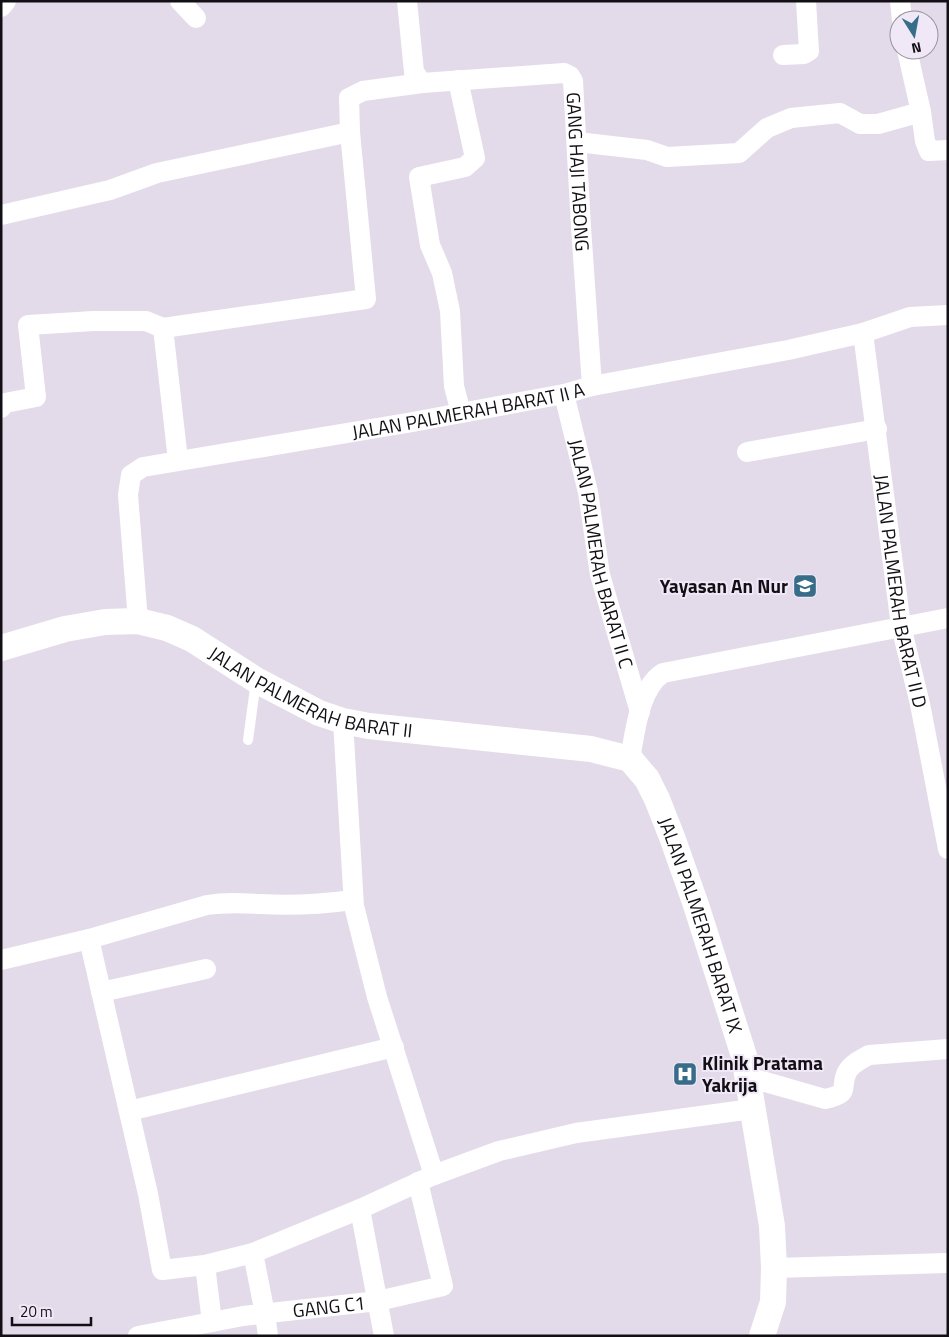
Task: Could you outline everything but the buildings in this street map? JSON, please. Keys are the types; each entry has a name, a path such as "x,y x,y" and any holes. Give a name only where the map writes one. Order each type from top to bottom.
{"street":[{"path":"180,1 196,18"},
{"path":"407,1 414,72 422,84"},
{"path":"783,55 804,54 809,50 806,1"},
{"path":"909,60 925,141 929,151 948,150"},
{"name":"GANG HAJI TABONG","path":"350,132 349,98 363,91 458,80 564,73 570,76 573,81 592,386"},
{"path":"458,80 475,158 465,167 418,177 430,245 442,272 450,311 454,386 461,413"},
{"path":"577,142 647,150 668,156 739,153 767,128 791,118 840,113 860,124 878,124 920,112"},
{"path":"1,215 110,190 157,173 350,132 366,299 163,328 146,321 94,321 28,325 36,397 5,403 1,408"},
{"name":"JALAN PALMERAH BARAT II A","path":"138,621 129,484 131,475 143,467 564,394 592,386 788,350 863,333 910,317 948,315"},
{"path":"163,328 178,460"},
{"name":"JALAN PALMERAH BARAT II D","path":"863,333 877,428 901,626 920,704 948,849"},
{"name":"JALAN PALMERAH BARAT II C","path":"564,394 588,492 600,575 640,712"},
{"path":"747,452 877,428"},
{"path":"630,760 640,712 655,678 663,673 948,618"},
{"name":"JALAN PALMERAH BARAT II","path":"1,648 65,629 105,622 138,621 166,628 192,639 256,680 318,713 343,721 378,727 591,749 630,760"},
{"path":"343,721 353,900 377,997 394,1048 426,1178"},
{"name":"JALAN PALMERAH BARAT IX","path":"630,760 647,779 672,837 717,968 744,1056 772,1226 773,1302 762,1336"},
{"path":"1,960 89,939 196,908 220,903 322,904 353,900"},
{"path":"89,939 148,1194 162,1270 205,1265 253,1253 360,1209 426,1178 499,1151 576,1133 752,1109"},
{"path":"101,992 206,970"},
{"path":"129,1111 394,1048"},
{"path":"748,1077 825,1100 841,1094 848,1070 856,1062 870,1055 948,1049"},
{"name":"GANG C1","path":"138,1336 243,1316 378,1301 443,1286 426,1178"},
{"path":"360,1209 384,1336"},
{"path":"253,1253 268,1336"},
{"path":"774,1268 948,1263"},
{"path":"205,1265 212,1322"}],"lane":[{"path":"248,740 256,680"}],"place":[{"name":"Yayasan An Nur","path":"805,586"},
{"name":"Klinik Pratama Yakrija","path":"685,1074"}]}
